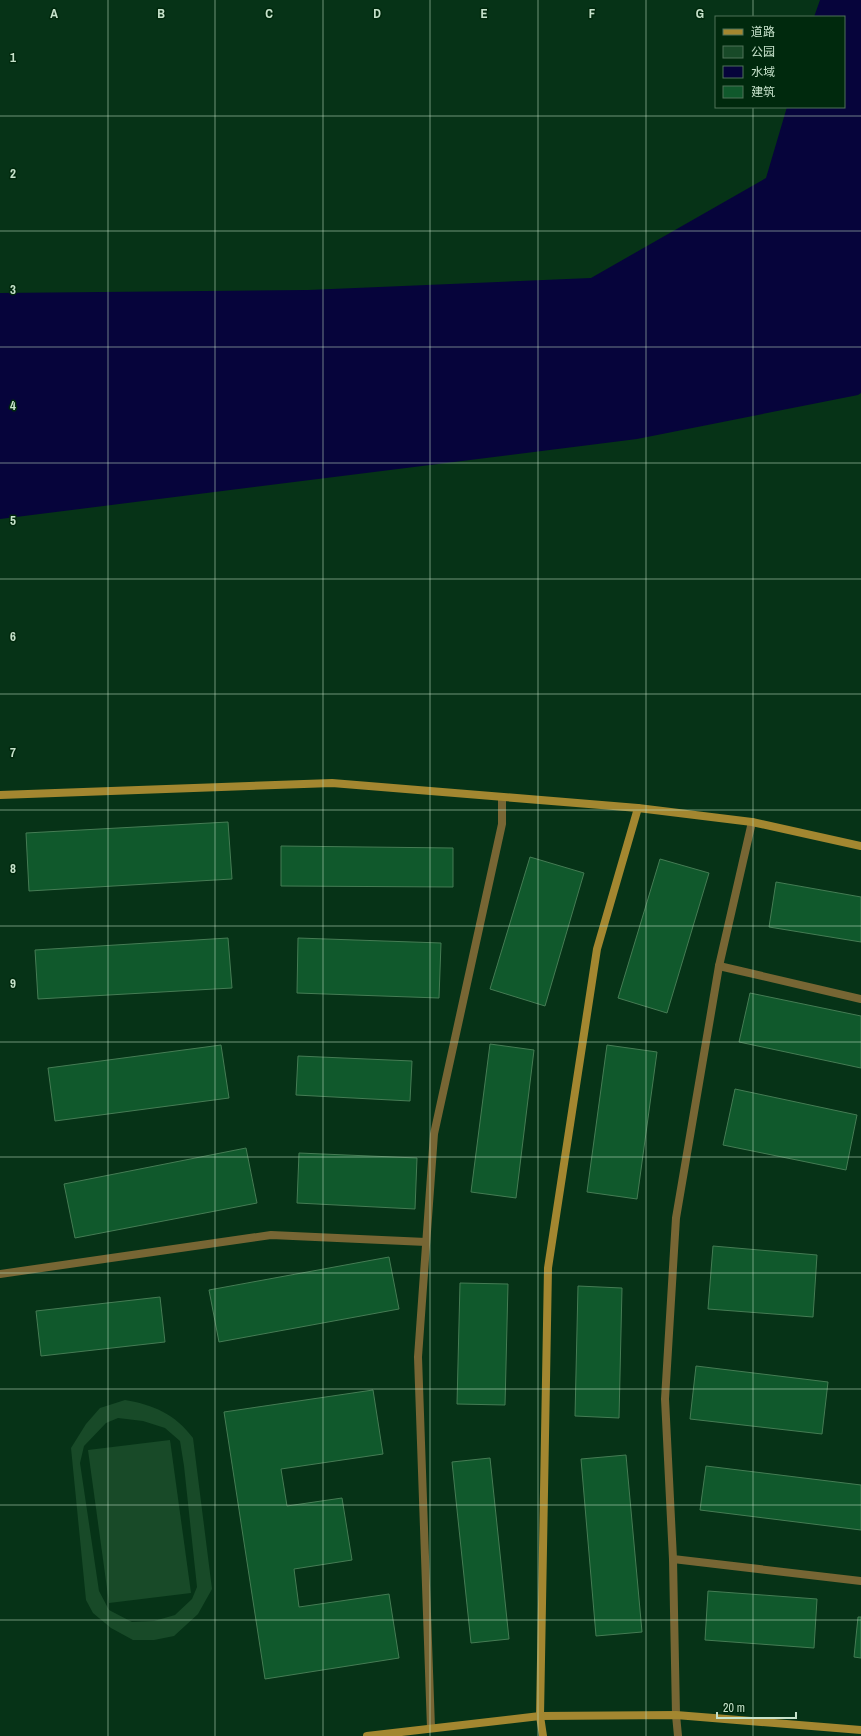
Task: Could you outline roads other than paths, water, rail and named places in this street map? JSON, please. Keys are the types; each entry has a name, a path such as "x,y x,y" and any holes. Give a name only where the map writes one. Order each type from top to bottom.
{"street":[{"path":"0,795 332,783 638,808 752,822 861,846"},
{"path":"432,1728 418,1357 434,1134 502,824 502,797"},
{"path":"543,1736 540,1716 548,1268 598,949 638,808"},
{"path":"678,1736 676,1715 673,1559 665,1399 676,1218 719,966 752,822"},
{"path":"719,966 861,999"},
{"path":"0,1274 271,1235 426,1242"},
{"path":"673,1559 861,1581"},
{"path":"367,1736 540,1716 676,1715 861,1730"}],"water":[{"path":"820,0 861,0 861,393 858,395 637,439 0,519 0,293 308,290 591,278 766,178 787,108 845,108 845,16 814,16"}]}
